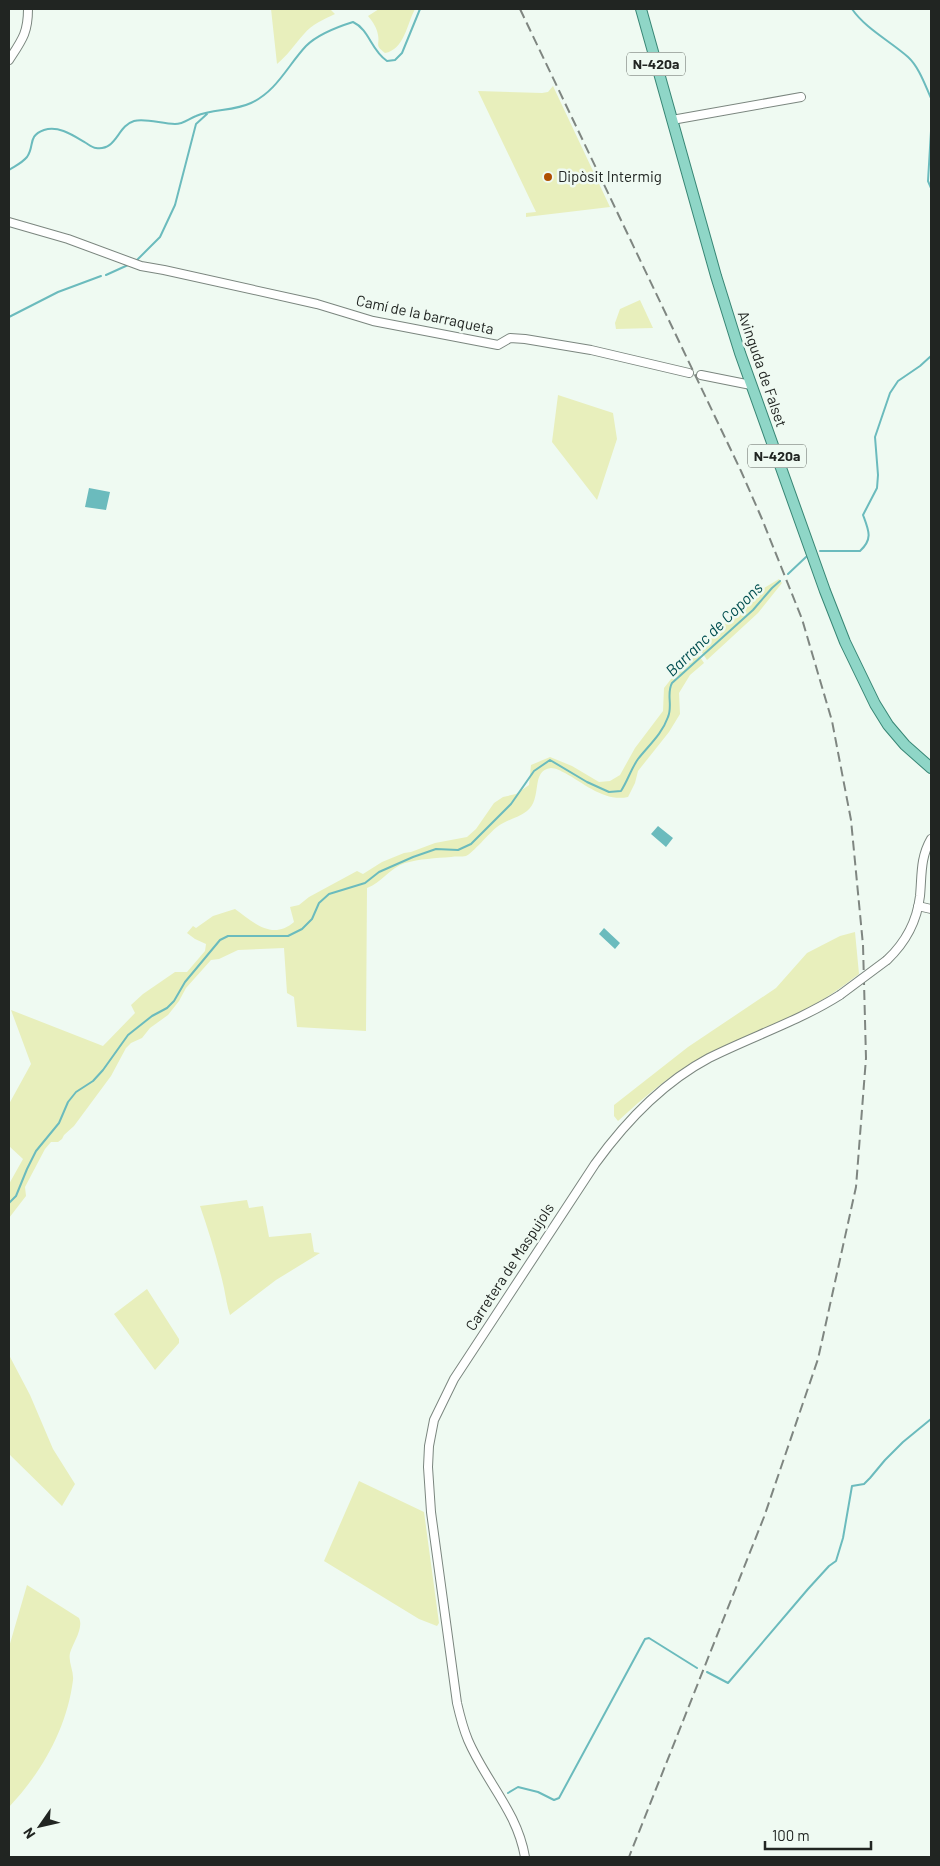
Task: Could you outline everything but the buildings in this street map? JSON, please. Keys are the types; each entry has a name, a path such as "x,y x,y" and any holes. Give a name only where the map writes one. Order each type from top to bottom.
{"main road":[{"name":"Avinguda de Falset","path":"641,9 716,276 751,385 825,591 862,679 888,724 906,746 931,768"}],"street":[{"path":"9,60 22,40 28,25 28,9"},
{"path":"672,120 802,96"},
{"name":"Camí de la barraqueta","path":"9,222 68,239 141,266 317,304 373,321 498,344 510,338 525,339 591,350 689,372"},
{"path":"701,375 751,385"},
{"name":"Carretera de Maspujols","path":"525,1857 515,1821 468,1741 457,1703 429,1490 429,1446 438,1411 454,1379 579,1187 609,1144 635,1114 665,1087 707,1060 810,1013 840,995 887,960 905,940 912,926 918,906 921,865 931,840"},
{"path":"918,906 931,909"}],"green space":[{"path":"271,9 330,9 335,14 310,28 277,64"},
{"path":"379,9 415,9 401,42 397,47 385,53 378,46 377,30 368,16"},
{"path":"553,86 610,207 526,217 526,213 536,212 478,91 542,93 548,92"},
{"path":"640,300 653,328 616,329 615,323 620,309"},
{"path":"558,395 613,413 617,439 597,500 552,442"},
{"path":"779,579 782,583 758,613 707,660 699,648 759,591"},
{"path":"696,651 704,663 690,675 679,693 680,714 669,732 638,771 635,783 628,797 620,798 603,795 555,768 545,770 538,779 535,800 532,806 527,811 497,827 466,856 405,863 367,888 366,1031 297,1027 294,997 287,993 284,948 238,950 219,959 211,960 186,988 168,1015 150,1028 142,1038 131,1043 126,1048 111,1076 74,1126 62,1139 58,1142 51,1142 45,1149 25,1187 26,1196 9,1218 9,1184 23,1159 9,1146 9,1104 31,1064 11,1010 103,1046 135,1013 131,1005 143,994 175,972 187,972 205,951 206,944 187,933 193,926 196,928 213,916 235,909 263,928 278,930 286,927 294,922 290,907 299,905 309,897 357,871 363,874 382,862 404,853 435,843 467,837 476,829 494,803 503,797 516,794 529,785 531,765 550,757 572,766 599,782 610,781 620,775 635,748 663,711 664,688 690,655"},
{"path":"855,932 859,974 811,1006 700,1058 657,1087 618,1121 614,1116 614,1105 688,1047 776,988 807,953 840,936"},
{"path":"247,1200 249,1208 263,1206 269,1237 311,1233 314,1252 320,1253 276,1280 230,1315 222,1278 200,1206"},
{"path":"147,1289 179,1339 179,1343 155,1370 114,1314"},
{"path":"9,1355 30,1395 53,1449 75,1484 62,1506 9,1454"},
{"path":"359,1481 424,1512 439,1623 437,1626 419,1619 324,1561"},
{"path":"27,1585 79,1618 80,1626 78,1636 70,1653 73,1680 70,1698 59,1732 32,1779 9,1807 9,1647"}],"water":[{"path":"89,488 110,492 106,510 85,507"},
{"path":"658,826 673,838 666,847 651,834"},
{"path":"604,928 620,943 615,949 599,934"}],"waterway":[{"path":"9,170 27,157 33,138 44,130 61,130 94,148 103,148 113,142 124,128 134,121 144,120 178,124 209,112 251,103 268,92 306,46 316,38 328,31 353,22 359,25 381,56 387,61 395,60 402,53 420,9"},
{"path":"852,9 864,23 912,61 931,98"},
{"path":"136,261 160,237 175,205 196,124 207,114"},
{"path":"931,131 928,181 931,188"},
{"path":"106,275 128,265"},
{"path":"9,317 58,292 101,276"},
{"path":"820,551 860,551 867,543 869,534 863,515 877,488 878,475 875,437 890,393 898,381 931,356"},
{"name":"Barranc de Copons","path":"788,574 806,557"},
{"name":"Barranc de Copons","path":"9,1203 16,1196 36,1151 59,1123 68,1102 76,1092 93,1081 128,1035 174,1001 185,982 220,940 228,936 288,936 302,929 312,919 319,903 329,894 365,883 379,872 413,857 436,849 458,850 471,844 511,804 534,771 550,760 587,782 609,792 621,791 638,759 659,734 665,723 670,708 670,687 672,683 753,610 780,581"},
{"path":"707,1672 728,1683 808,1589 836,1561 843,1538 852,1486 864,1484 903,1442 931,1419"},
{"path":"508,1793 518,1787 538,1792 554,1800 559,1798 645,1639 649,1638 697,1668"}],"railway":[{"path":"520,9 741,471 802,619 832,721 851,820 863,945 866,1058 856,1187 818,1359 764,1517 629,1857"}],"place":[{"name":"Dipòsit Intermig","path":"548,177"}]}
